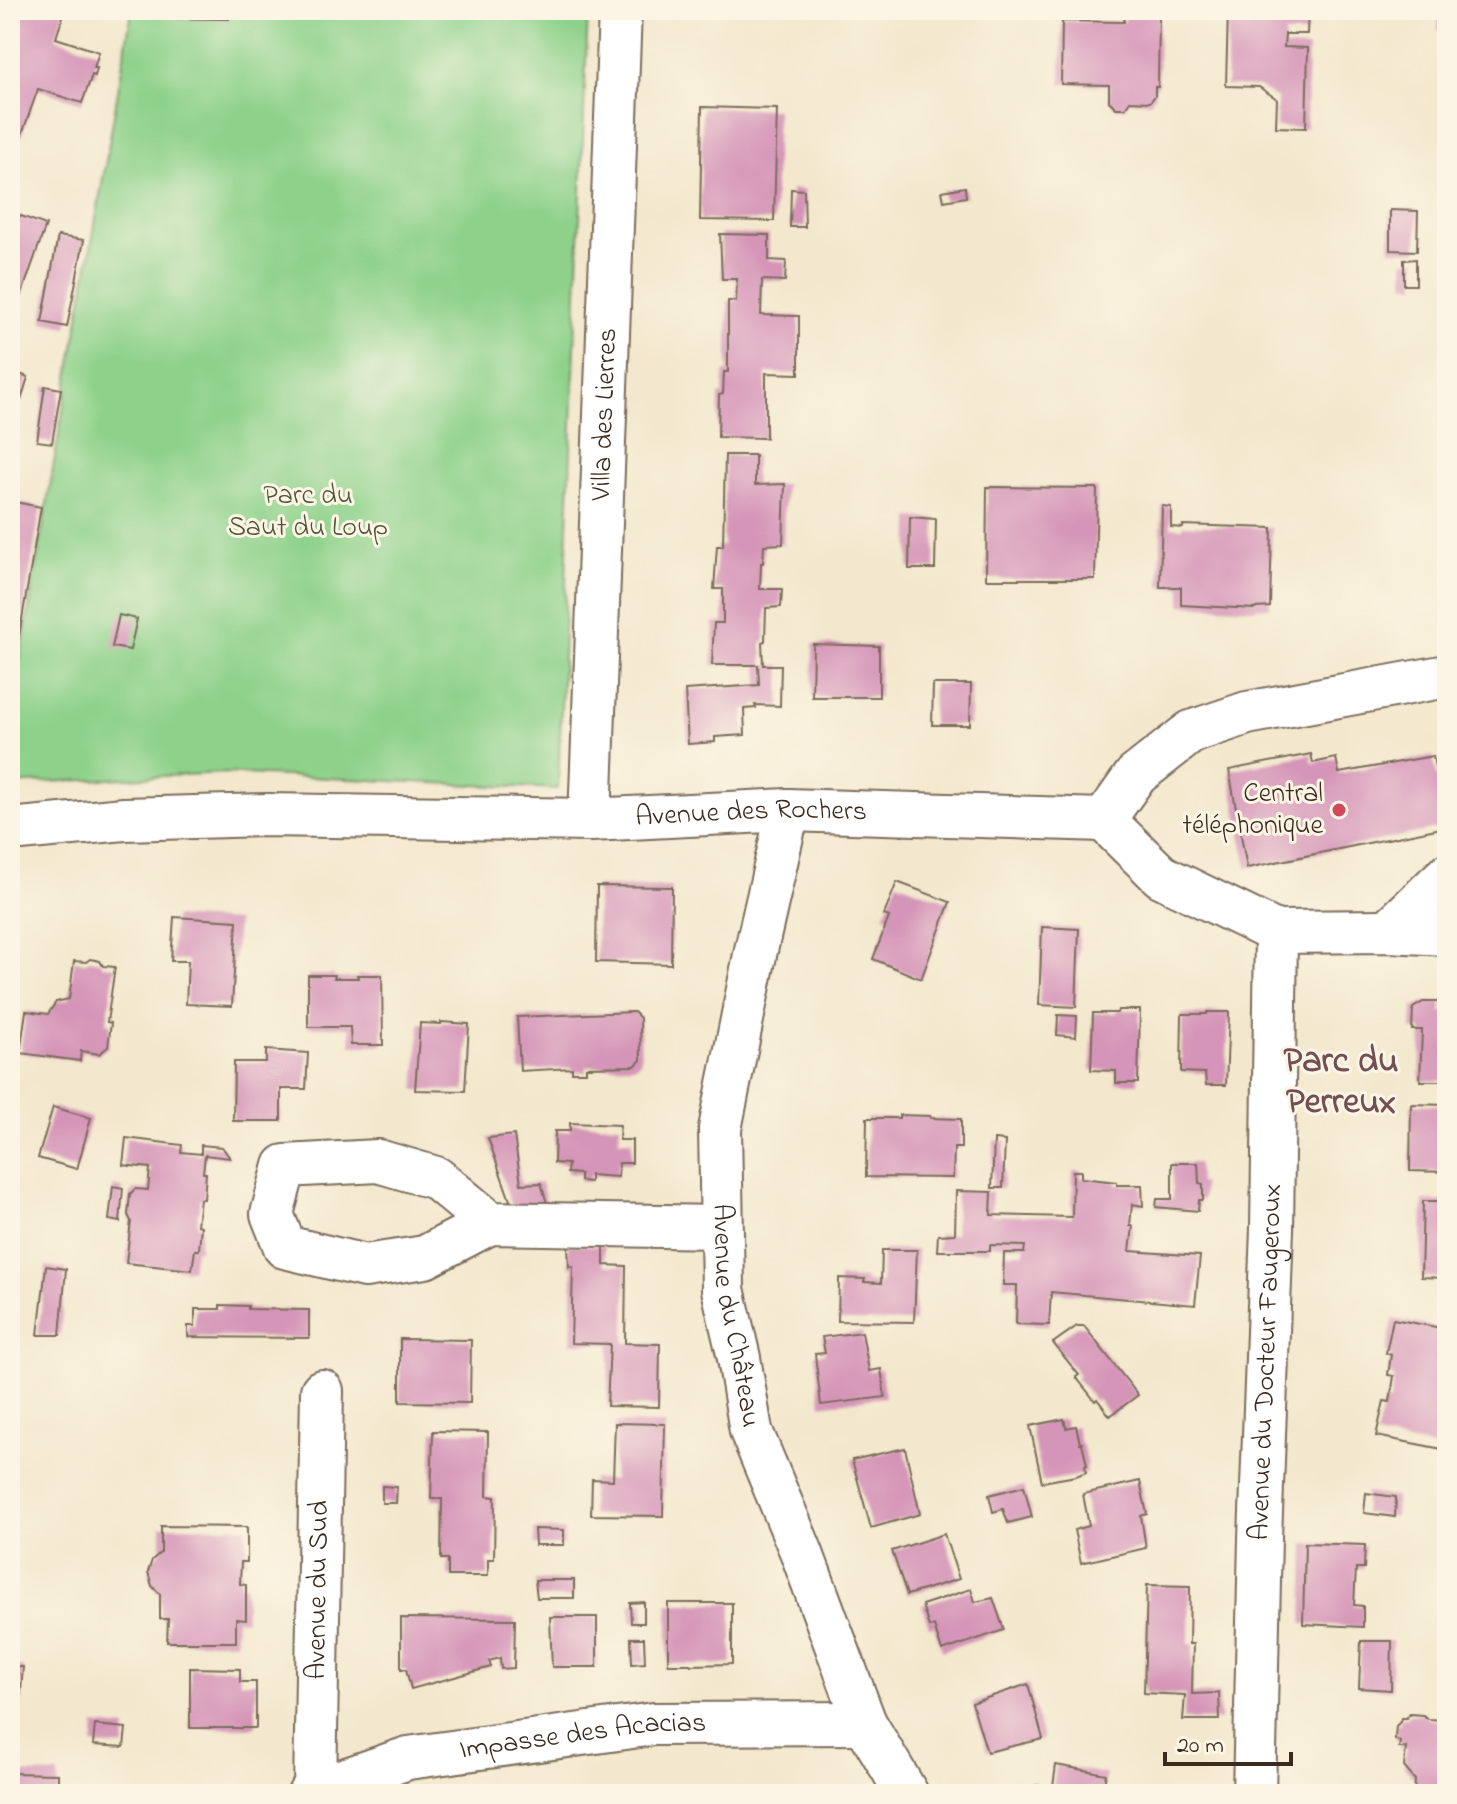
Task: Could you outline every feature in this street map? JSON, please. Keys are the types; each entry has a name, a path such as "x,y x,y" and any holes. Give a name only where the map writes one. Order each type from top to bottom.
{"lane":[{"name":"Villa des Lierres","path":"590,820 620,10"},
{"path":"1447,676 1247,713 1191,732 1135,776 1104,820 1161,876 1276,932 1447,934"},
{"name":"Avenue des Rochers","path":"10,830 124,819 267,815 590,820 788,810 1104,820"},
{"name":"Avenue du Château","path":"788,810 720,1129 723,1289 751,1431 801,1551 865,1723 907,1794"},
{"path":"1388,931 1447,875"},
{"name":"Avenue du Docteur Faugeroux","path":"1254,1794 1272,1229 1276,932"},
{"path":"490,1223 721,1227"},
{"name":"Avenue du Sud","path":"312,1792 322,1391"},
{"name":"Impasse des Acacias","path":"312,1792 408,1758 654,1724 865,1723"}],"green space":[{"name":"Parc du Saut du Loup","path":"132,10 588,10 558,789 224,773 10,784 10,718"}],"building":[{"path":"10,10 65,10 56,38 99,52 95,76 92,75 82,103 38,89 10,168"},
{"path":"164,10 229,10 229,19 164,18"},
{"path":"551,10 608,10 608,14 551,13"},
{"path":"1228,10 1308,10 1307,34 1285,34 1284,47 1308,48 1306,128 1276,127 1277,99 1259,87 1226,86"},
{"path":"1439,10 1447,10 1447,30 1438,30"},
{"path":"1125,12 1159,14 1158,87 1155,87 1155,96 1150,102 1130,101 1125,108 1116,108 1109,101 1109,85 1061,84 1062,21 1124,22"},
{"path":"702,107 777,109 774,221 700,220"},
{"path":"965,187 966,197 944,201 942,191"},
{"path":"791,189 804,190 805,227 790,227"},
{"path":"1390,210 1418,211 1417,251 1390,250"},
{"path":"10,212 46,225 14,316 10,314"},
{"path":"720,234 769,235 769,260 786,261 785,281 762,280 761,315 799,316 799,374 766,373 766,438 718,437 719,395 723,394 724,372 728,372 728,301 736,301 737,279 722,279"},
{"path":"58,236 84,240 67,327 42,322"},
{"path":"1416,259 1416,285 1404,285 1404,260"},
{"path":"14,372 28,377 19,400 10,445 10,386"},
{"path":"45,386 61,389 52,443 37,441"},
{"path":"725,455 755,455 755,485 785,484 783,544 764,545 760,589 782,589 781,607 766,608 765,641 762,642 763,665 781,665 780,706 755,705 756,708 744,709 745,735 715,737 715,742 688,744 685,690 759,685 758,665 712,665 714,623 723,623 723,589 714,589 717,546 723,546"},
{"path":"987,487 1097,488 1095,579 986,579"},
{"path":"10,501 41,507 12,678 10,678"},
{"path":"1162,506 1171,507 1171,527 1272,528 1270,607 1181,605 1181,587 1160,587"},
{"path":"910,517 936,519 935,569 909,569"},
{"path":"119,615 137,619 130,650 112,647"},
{"path":"813,644 879,646 879,697 812,697"},
{"path":"933,684 971,684 970,725 932,725"},
{"name":"Central téléphonique","path":"1311,754 1313,763 1336,758 1339,773 1433,756 1446,827 1247,868 1229,770"},
{"path":"897,882 950,902 921,979 873,959 889,917 884,915"},
{"path":"597,886 672,887 671,964 596,962"},
{"path":"174,917 237,921 232,1006 186,1004 188,961 171,961"},
{"path":"1042,927 1079,929 1076,1007 1039,1005"},
{"path":"90,959 100,961 103,966 115,967 107,1022 111,1023 108,1047 99,1054 81,1051 80,1061 20,1053 26,1011 48,1014 56,1002 69,999 74,961 86,962"},
{"path":"308,975 358,978 357,975 382,975 383,1045 351,1045 350,1027 308,1027"},
{"path":"1423,1002 1442,1002 1442,1012 1447,1012 1447,1081 1420,1081 1422,1030 1412,1030 1413,1008"},
{"path":"1118,1010 1140,1010 1138,1083 1116,1083 1116,1071 1091,1070 1093,1013 1117,1013"},
{"path":"634,1012 640,1018 641,1060 635,1066 586,1067 586,1072 572,1072 572,1068 520,1071 517,1017"},
{"path":"1229,1012 1226,1085 1206,1085 1205,1073 1181,1072 1182,1014"},
{"path":"1058,1015 1077,1016 1076,1037 1057,1035"},
{"path":"420,1023 469,1024 465,1091 415,1090"},
{"path":"266,1050 308,1053 306,1089 281,1089 281,1121 233,1121 234,1062 266,1062"},
{"path":"1411,1104 1447,1105 1447,1172 1410,1171"},
{"path":"53,1107 91,1118 77,1169 38,1158"},
{"path":"899,1115 961,1119 961,1148 954,1148 953,1178 866,1177 867,1118 899,1118"},
{"path":"570,1123 620,1125 619,1140 632,1140 632,1163 619,1163 618,1177 590,1175 590,1182 580,1181 580,1174 567,1173 568,1164 554,1163 555,1131 570,1131"},
{"path":"514,1135 521,1184 541,1183 549,1210 513,1209 488,1138"},
{"path":"126,1138 182,1145 181,1152 201,1154 201,1145 222,1147 230,1158 205,1155 204,1199 200,1199 197,1225 201,1226 199,1250 195,1250 192,1270 126,1263 131,1221 128,1215 130,1194 135,1189 148,1190 150,1168 123,1165"},
{"path":"994,1140 1005,1141 1003,1188 992,1188"},
{"path":"1172,1163 1198,1163 1203,1200 1199,1200 1198,1211 1156,1207 1157,1199 1172,1199"},
{"path":"1073,1171 1081,1171 1081,1178 1117,1182 1117,1185 1142,1185 1143,1206 1132,1204 1130,1251 1200,1256 1195,1305 1051,1292 1049,1325 1016,1324 1017,1285 1003,1285 1004,1253 1024,1253 1025,1246 990,1245 990,1251 937,1251 938,1235 955,1234 956,1191 992,1192 991,1215 1072,1217"},
{"path":"113,1186 123,1188 120,1222 109,1220"},
{"path":"1423,1201 1447,1201 1447,1278 1421,1277"},
{"path":"568,1245 604,1246 604,1265 626,1266 625,1343 660,1344 659,1407 607,1406 610,1344 571,1343 573,1267 569,1267"},
{"path":"882,1250 917,1250 914,1322 838,1321 839,1278 881,1283"},
{"path":"46,1266 66,1269 60,1335 38,1335"},
{"path":"220,1305 248,1306 248,1309 309,1310 309,1338 188,1337 188,1326 195,1326 195,1309 220,1309"},
{"path":"1393,1319 1447,1329 1447,1367 1440,1405 1447,1407 1447,1450 1376,1436 1384,1401 1390,1402 1394,1376 1388,1375 1391,1355 1386,1353"},
{"path":"1077,1326 1084,1326 1138,1395 1110,1416 1076,1377 1079,1375 1053,1343"},
{"path":"862,1332 869,1371 881,1369 885,1397 821,1405 815,1354 825,1353 822,1337"},
{"path":"400,1339 471,1340 470,1403 400,1402"},
{"path":"1064,1419 1066,1428 1076,1426 1087,1465 1086,1472 1042,1482 1030,1426"},
{"path":"615,1423 665,1424 663,1516 591,1515 592,1479 613,1480"},
{"path":"433,1431 488,1432 487,1496 495,1497 494,1559 488,1559 488,1576 448,1576 448,1559 441,1559 442,1499 431,1499"},
{"path":"905,1448 920,1514 871,1528 852,1460"},
{"path":"1140,1481 1147,1514 1141,1516 1146,1548 1081,1563 1074,1530 1089,1526 1083,1494"},
{"path":"382,1486 397,1487 396,1503 382,1503"},
{"path":"1024,1486 1032,1517 1008,1523 1003,1509 993,1512 989,1495"},
{"path":"1366,1493 1396,1497 1395,1517 1364,1513"},
{"path":"161,1526 247,1527 247,1562 241,1562 240,1584 246,1585 246,1620 236,1619 236,1642 167,1642 168,1619 160,1619 160,1594 152,1586 148,1572 152,1560 161,1552"},
{"path":"534,1529 564,1530 564,1545 535,1545"},
{"path":"944,1534 959,1579 907,1595 892,1551"},
{"path":"1305,1543 1365,1545 1364,1568 1356,1568 1354,1605 1363,1606 1363,1627 1303,1624"},
{"path":"535,1580 574,1580 574,1598 537,1598"},
{"path":"1147,1585 1190,1586 1192,1694 1219,1693 1220,1720 1183,1720 1185,1695 1144,1693"},
{"path":"971,1589 975,1602 993,1598 1004,1630 942,1651 934,1626 929,1627 922,1605"},
{"path":"644,1602 644,1623 631,1623 630,1603"},
{"path":"668,1603 732,1603 732,1664 668,1664"},
{"path":"550,1617 597,1617 597,1667 552,1667"},
{"path":"401,1618 515,1619 514,1668 501,1669 500,1658 489,1661 491,1667 411,1689 406,1669 401,1669"},
{"path":"631,1638 644,1638 645,1663 632,1664"},
{"path":"1361,1641 1392,1641 1391,1690 1359,1688"},
{"path":"10,1667 23,1667 17,1740 10,1740"},
{"path":"190,1668 240,1669 240,1682 256,1682 256,1728 190,1728"},
{"path":"1028,1684 1043,1739 987,1752 972,1703"},
{"path":"1410,1714 1447,1720 1447,1794 1414,1794 1415,1780 1404,1767 1406,1748 1399,1748 1400,1742 1395,1739 1396,1726 1401,1718"},
{"path":"95,1725 126,1728 124,1747 93,1745"},
{"path":"1056,1765 1106,1774 1103,1790 1109,1791 1108,1794 1035,1794 1036,1785 1053,1787"},
{"path":"10,1773 58,1774 58,1794 10,1794"}],"place":[{"name":"Central téléphonique","path":"1339,810"}],"district":[{"name":"Parc du Perreux","path":"1341,1082"}]}
